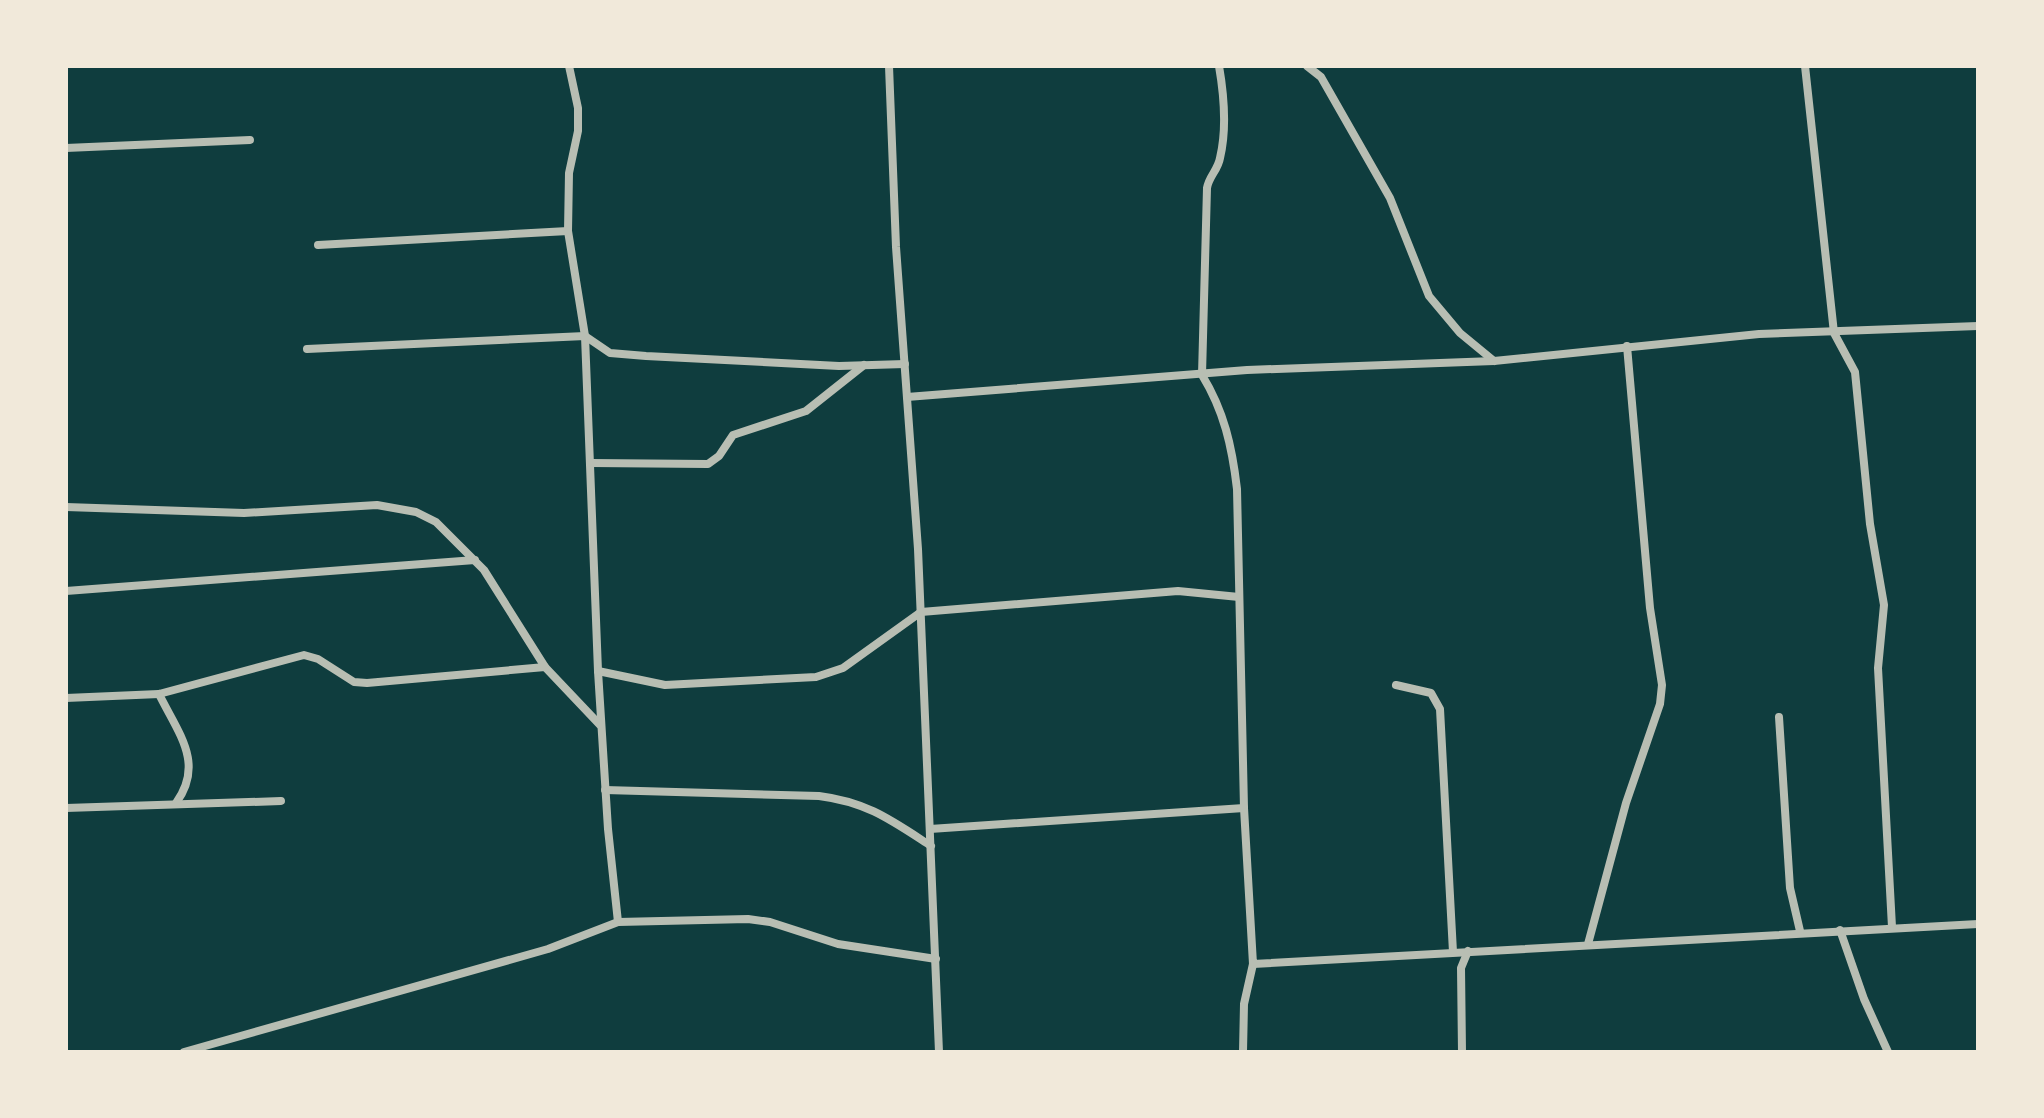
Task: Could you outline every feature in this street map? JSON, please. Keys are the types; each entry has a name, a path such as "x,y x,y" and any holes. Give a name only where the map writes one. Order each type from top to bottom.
{"street":[{"path":"569,66 578,108 578,131 569,173 568,231 585,336 601,726 618,922"},
{"path":"889,66 921,612 939,1052"},
{"path":"1219,66 1223,139 1219,163 1208,179 1207,188 1202,375 1215,396 1232,443 1244,808 1253,964 1244,1004 1243,1052"},
{"path":"1307,66 1321,77 1390,198 1429,296 1460,333 1494,361"},
{"path":"1805,66 1834,333 1855,372 1870,524 1884,605 1878,668 1892,927"},
{"path":"66,148 250,140"},
{"path":"318,245 568,231"},
{"path":"907,397 1348,364 1494,361 1759,334 1978,326"},
{"path":"307,349 585,336 610,353 865,365 905,364"},
{"path":"1588,944 1626,803 1660,704 1662,685 1650,608 1627,346"},
{"path":"591,463 708,464 719,456 733,435 806,411 865,365"},
{"path":"66,507 244,513 377,505 416,512 436,522 475,560 545,667 601,726"},
{"path":"66,591 475,560"},
{"path":"598,671 665,685 816,677 843,668 921,612 1178,591 1239,597"},
{"path":"66,698 159,694 292,656 318,659 354,682 367,683 545,667"},
{"path":"1396,685 1431,693 1440,709 1453,952"},
{"path":"159,694 189,760 191,776 176,803"},
{"path":"1779,717 1790,888 1800,931"},
{"path":"605,790 819,796 852,800 874,809 931,846"},
{"path":"66,808 281,801"},
{"path":"930,829 1244,808"},
{"path":"184,1052 205,1049 548,949 618,922 748,919 770,922 838,944 936,959"},
{"path":"1253,964 1800,931 1978,924"},
{"path":"1840,930 1864,999 1888,1052"},
{"path":"1462,1052 1461,968 1468,951"}]}
